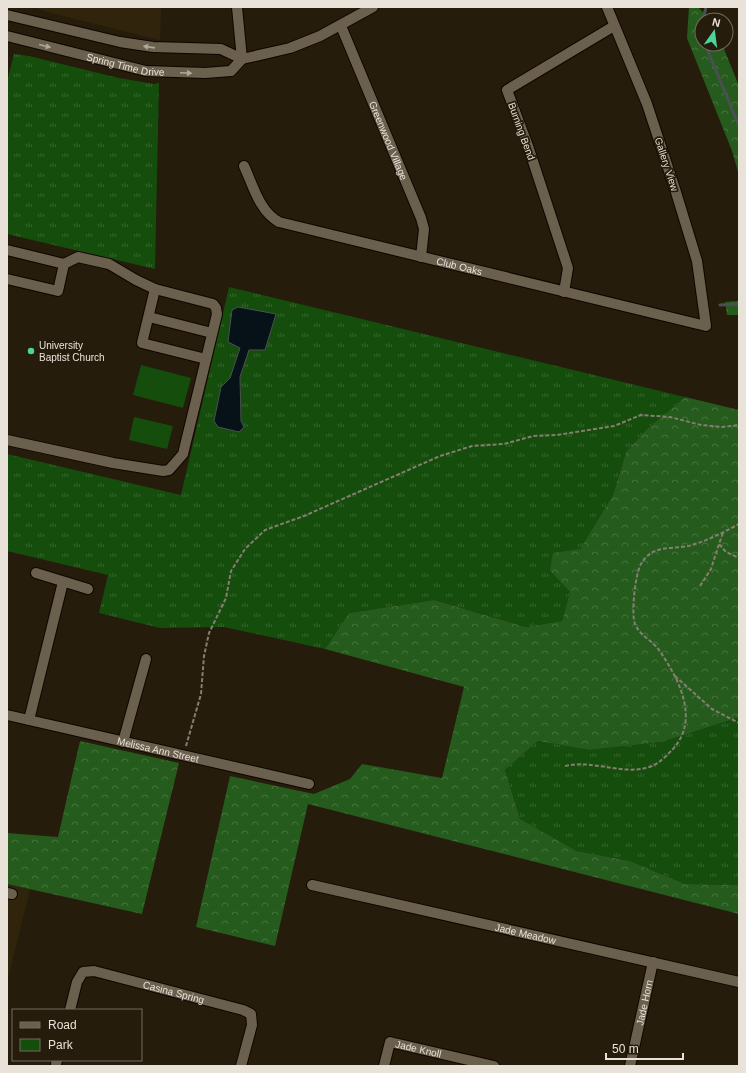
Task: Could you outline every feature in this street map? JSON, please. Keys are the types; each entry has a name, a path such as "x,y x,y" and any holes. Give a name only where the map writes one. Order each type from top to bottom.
{"street":[{"path":"237,7 242,59"},
{"name":"Spring Time Drive","path":"7,36 146,71 205,73 231,71 242,59 290,48 341,26 374,7"},
{"name":"Gallery View","path":"607,7 647,104 693,247 700,276 706,326"},
{"name":"Spring Time Drive","path":"7,15 120,42 153,48 221,49 242,59"},
{"name":"Greenwood Village","path":"341,26 421,218 424,229 421,257"},
{"name":"Burning Bend","path":"564,292 568,268 528,146 507,90 614,26"},
{"name":"Club Oaks","path":"244,166 260,202 268,213 279,222 706,326"},
{"path":"7,250 64,264 78,257 109,264 155,289 213,304 216,308 217,314 183,454 169,470 163,471 113,463 7,440"},
{"path":"7,279 58,291 64,264"},
{"path":"155,289 142,343 206,358"},
{"path":"149,317 212,333"},
{"path":"36,574 88,590"},
{"path":"29,720 63,582"},
{"path":"124,742 146,659"},
{"name":"Melissa Ann Street","path":"7,715 309,784"},
{"name":"Jade Meadow","path":"312,885 739,982"},
{"name":"Jade Horn","path":"630,1066 653,962"},
{"name":"Casina Spring","path":"70,1009 77,982 83,972 94,971 243,1010 251,1014 252,1025 241,1066"},
{"name":"Jade Knoll","path":"384,1066 390,1042 494,1066"}],"path":[{"path":"184,755 202,694 204,656 209,633 226,598 230,572 245,549 265,530 304,516 440,456 472,446 504,444 533,436 557,435 614,426 641,415 670,417 701,426 722,427 739,425"},
{"path":"565,766 578,763 637,769 652,766 667,755 682,739 686,714 684,698 674,675 658,648 640,633 634,622 636,579 641,564 651,553 691,545 723,533 739,524"},
{"path":"700,586 711,569 723,533"},
{"path":"719,544 726,552 739,558"},
{"path":"674,675 712,709 739,723"}],"shaded area":[{"path":"32,7 161,7 160,40 51,13"},
{"path":"238,307 276,314 265,350 249,350 240,377 241,421 244,427 239,432 218,427 214,421 221,387 230,378 240,348 228,342 232,310"},
{"path":"7,884 30,889 7,983"}],"green space":[{"path":"689,7 698,7 703,12 694,12 694,52 725,52 739,86 739,175 732,151 687,38"},
{"path":"14,54 29,56 119,78 154,84 159,83 155,269 7,234 7,82"},
{"path":"229,287 685,397 647,429 626,452 613,495 580,549 550,571 570,592 562,621 526,627 434,600 349,613 325,649 224,627 160,628 99,613 108,575 7,551 7,454 181,495"},
{"path":"739,301 739,315 727,315 725,302"},
{"path":"141,365 191,378 183,408 133,395"},
{"path":"685,397 739,410 739,719 737,718 662,742 589,750 538,741 505,770 520,819 577,851 630,861 685,884 739,885 739,914 308,804 275,946 196,927 230,776 314,794 350,779 362,764 442,778 464,687 325,649 349,613 434,600 526,627 562,621 570,592 550,571 553,553 580,549 613,495 626,452 647,429"},
{"path":"134,417 173,426 167,449 129,440"},
{"path":"737,718 739,719 739,885 685,884 630,861 577,851 520,819 505,770 538,741 589,750 662,742"},
{"path":"80,741 179,763 142,914 7,884 7,833 58,837"}],"waterway":[{"path":"705,12 706,7"},
{"path":"708,52 739,126"},
{"path":"720,305 739,304"}],"place":[{"name":"University Baptist Church","path":"31,351"}]}
